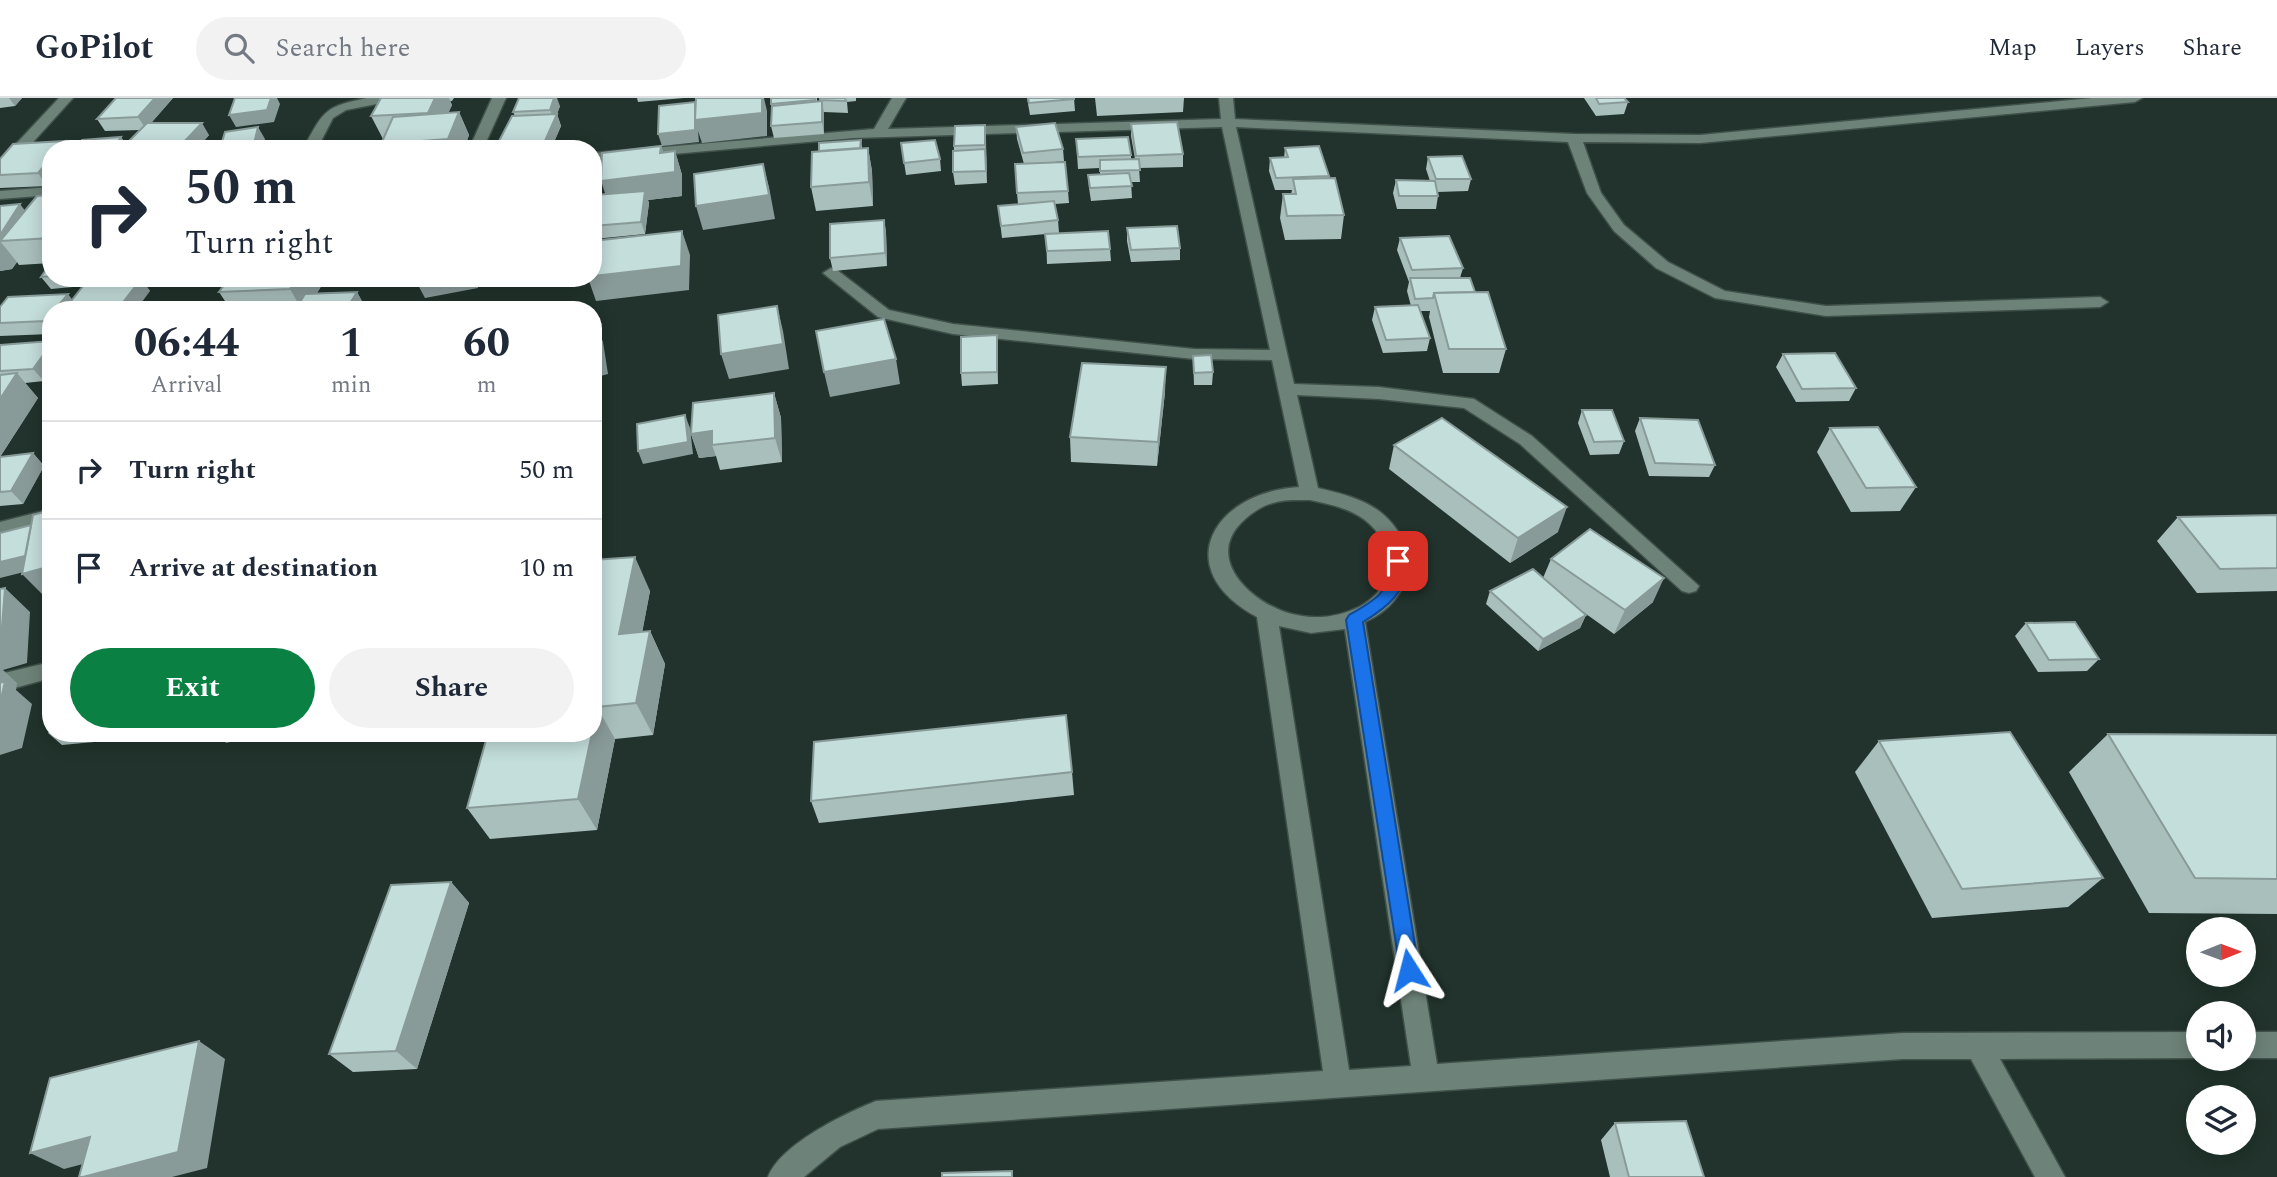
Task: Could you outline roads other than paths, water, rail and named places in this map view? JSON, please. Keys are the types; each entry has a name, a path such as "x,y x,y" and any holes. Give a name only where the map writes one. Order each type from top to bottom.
{"street":[{"path":"0,170 66,98"},
{"path":"315,140 328,116 342,107 387,98"},
{"path":"480,140 499,98"},
{"path":"879,133 899,98"},
{"path":"1226,98 1228,123 1310,493"},
{"path":"602,156 879,133 1228,123 1574,138 1726,137 2135,98"},
{"path":"1574,138 1594,193 1619,228 1662,265 1721,295 1826,311 2100,302"},
{"path":"0,195 42,192"},
{"path":"831,273 884,314 953,329 1195,354 1278,355"},
{"path":"1286,389 1378,393 1468,403 1526,440 1689,586"},
{"path":"1310,493 1348,502 1378,520 1397,546 1400,575 1395,584 1384,601 1354,620 1310,625 1266,615 1235,593 1219,564 1221,535 1240,511 1272,496 1310,493"},
{"path":"0,529 42,518"},
{"path":"1266,615 1338,1084"},
{"path":"1354,620 1426,1078"},
{"path":"0,683 42,672"},
{"path":"1978,1045 2051,1177"},
{"path":"782,1177 830,1137 876,1115 1903,1046 2186,1045"},
{"path":"2256,1045 2277,1045"}]}
